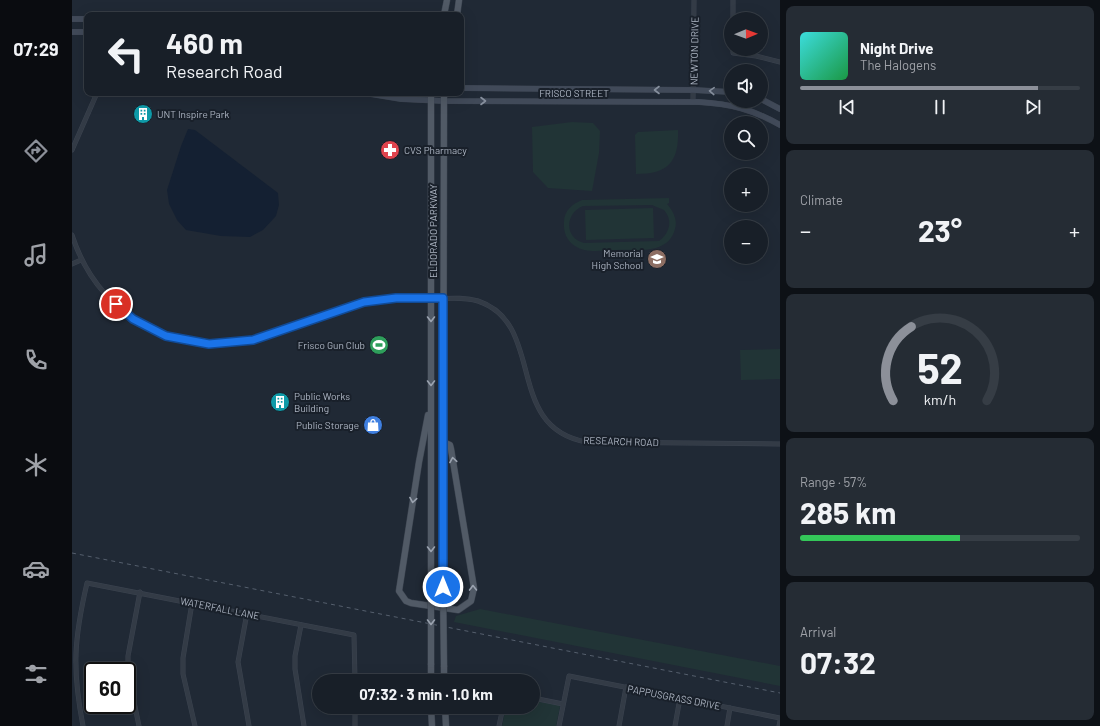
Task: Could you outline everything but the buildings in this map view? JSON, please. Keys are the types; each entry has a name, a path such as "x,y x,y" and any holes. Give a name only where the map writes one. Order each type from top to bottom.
{"main road":[{"path":"445,12 447,0"},
{"path":"457,12 459,0"},
{"name":"ELDORADO PARKWAY","path":"431,96 431,674"},
{"name":"ELDORADO PARKWAY","path":"444,96 444,674"},
{"path":"432,202 443,202"},
{"path":"431,398 419,462 399,591 406,601 411,603 458,610 471,601 474,588 451,449 450,445 443,442"},
{"path":"432,714 432,726"},
{"path":"445,714 446,726"}],"street":[{"name":"NEWTON DRIVE","path":"693,102 694,0"},
{"path":"733,0 733,12"},
{"path":"72,19 84,19"},
{"path":"72,32 84,32"},
{"path":"756,56 780,62"},
{"name":"FRISCO STREET","path":"464,88 693,90 724,92"},
{"path":"589,90 590,101"},
{"path":"72,150 96,96"},
{"name":"FRISCO STREET","path":"383,96 431,101 693,102 725,104 756,112 780,125"},
{"path":"768,103 780,109"},
{"name":"RESEARCH ROAD","path":"72,235 80,260 98,287 133,319 166,336 209,344 253,340 364,302 396,298 464,298 478,301 495,311 505,320 516,339 532,396 539,410 551,425 569,437 588,442 780,444"},
{"path":"72,264 80,260"},
{"name":"WATERFALL LANE","path":"72,658 76,627 87,583 140,592 354,635 355,674"},
{"path":"139,726 132,697 128,662 140,592"},
{"path":"192,603 183,658 183,674 195,726"},
{"path":"247,614 238,662 249,726"},
{"path":"301,625 295,656 295,669 304,726"},
{"path":"72,658 76,696 83,726"},
{"name":"PAPPUSGRASS DRIVE","path":"563,704 569,676 780,718"},
{"path":"619,726 626,688"},
{"path":"675,726 680,698"},
{"path":"540,699 563,704 559,726"},
{"path":"727,726 730,708"},
{"path":"355,714 355,726"},
{"path":"499,726 502,714"},
{"path":"779,726 780,721"}],"shaded area":[{"path":"572,122 593,123 600,131 599,153 592,191 548,188 533,172 532,127"},
{"path":"678,130 678,141 674,158 669,164 664,169 656,172 636,174 635,135 638,132"},
{"path":"669,198 669,203 667,204 674,216 676,226 671,237 666,243 659,247 643,250 584,250 572,244 566,236 564,229 565,214 569,208 582,200","holes":["652,205 664,210 669,218 669,226 666,234 659,241 584,243 577,240 570,231 570,219 577,209 583,206"]},
{"path":"653,208 654,238 586,240 585,210"},
{"path":"780,349 780,379 741,380 740,350"},
{"path":"480,609 780,666 780,686 454,622 456,616"},
{"path":"540,702 559,705 560,707 556,726 502,726 505,714 540,714"}],"water":[{"path":"188,129 195,130 278,193 279,205 276,216 263,230 250,237 221,236 186,230 177,220 169,204 167,190"}],"railway":[{"path":"72,553 780,693"}],"place":[{"name":"UNT Inspire Park","path":"143,114"},
{"name":"CVS Pharmacy","path":"390,150"},
{"name":"Memorial High School","path":"657,259"},
{"name":"Frisco Gun Club","path":"379,345"},
{"name":"Public Works Building","path":"280,402"},
{"name":"Public Storage","path":"373,425"}],"route":[{"path":"116,304 133,319 166,336 209,344 253,340 348,305 396,298 443,298 443,587"}]}
